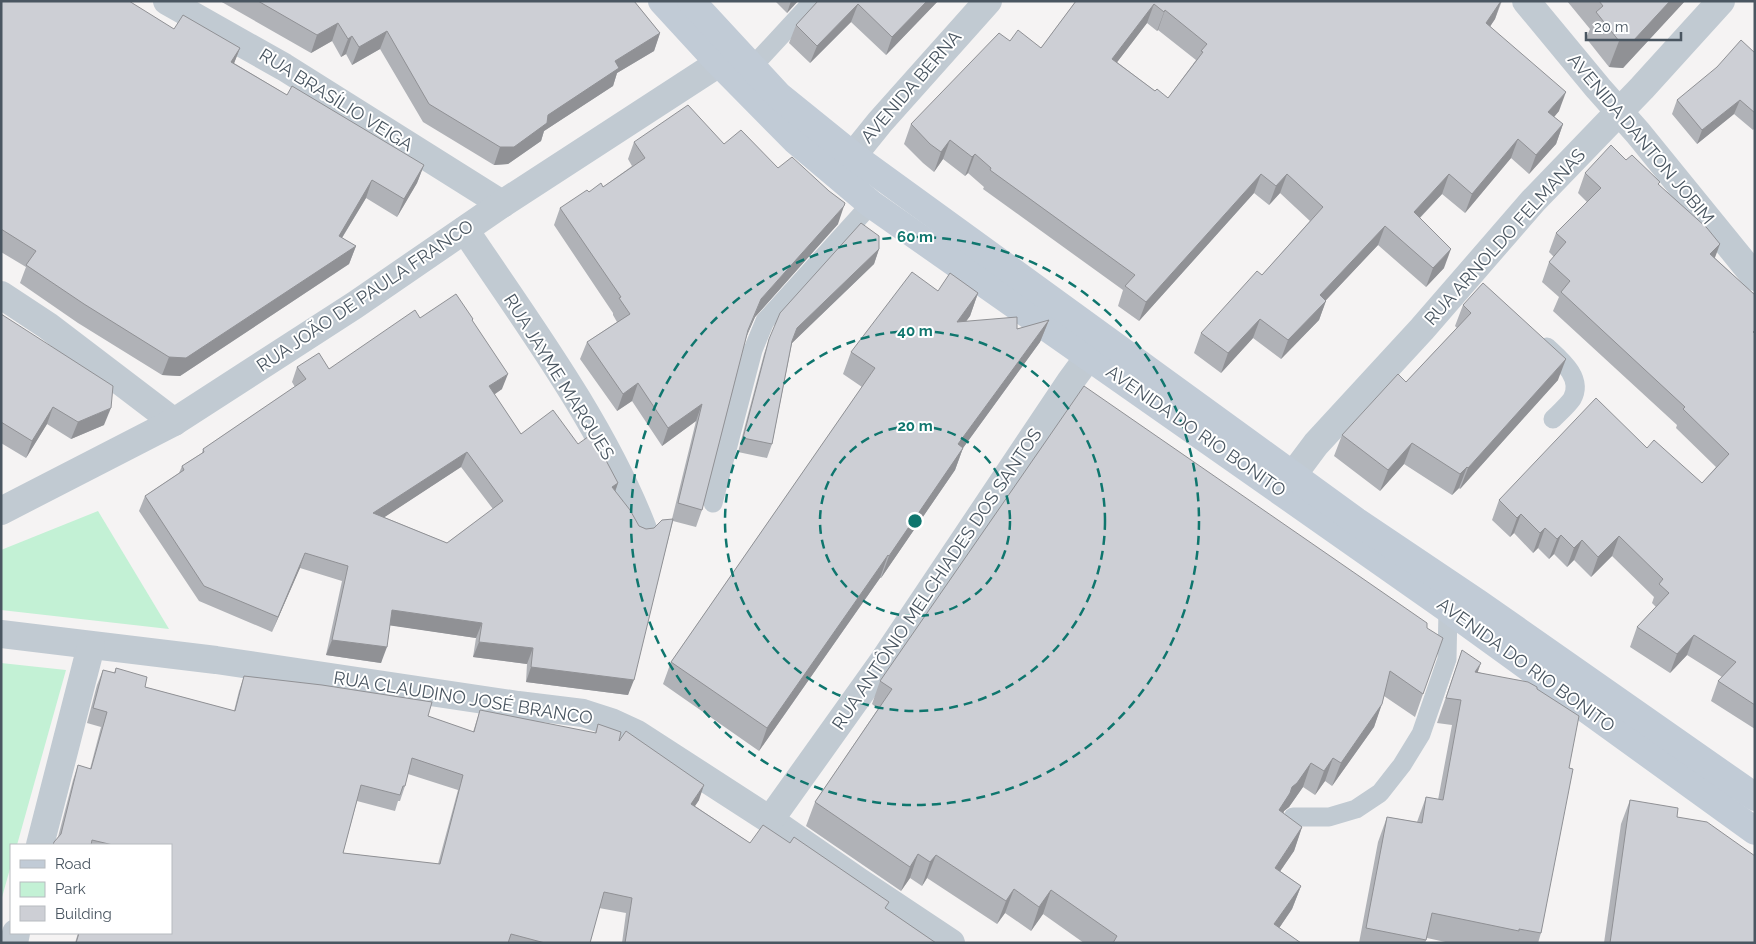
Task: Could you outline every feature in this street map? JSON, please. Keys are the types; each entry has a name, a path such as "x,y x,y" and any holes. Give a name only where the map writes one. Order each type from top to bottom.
{"main road":[{"name":"AVENIDA DO RIO BONITO","path":"662,1 718,64 795,140 845,165 1287,484 1448,608 1755,831"},
{"name":"AVENIDA DO RIO BONITO","path":"691,1 845,165 871,204 1096,348"},
{"name":"AVENIDA DO RIO BONITO","path":"1287,484 1356,521 1478,603 1755,797"}],"street":[{"name":"RUA BRASÍLIO VEIGA","path":"167,1 284,67 502,204"},
{"name":"AVENIDA BERNA","path":"845,165 880,122 988,1"},
{"name":"AVENIDA DANTON JOBIM","path":"1526,1 1619,113 1638,133 1755,278"},
{"name":"RUA ARNOLDO FELMANAS","path":"1287,484 1316,444 1422,329 1478,279 1533,201 1619,113 1721,1"},
{"name":"RUA JOÃO DE PAULA FRANCO","path":"1,511 174,422 355,305 502,204 718,64"},
{"name":"RUA JAYME MARQUES","path":"465,230 550,356 591,423 631,498 643,529"},
{"path":"1,295 48,326 174,422"},
{"name":"RUA ANTÔNIO MELCHIADES DOS SANTOS","path":"770,820 884,660 1096,348"},
{"name":"RUA CLAUDINO JOSÉ BRANCO","path":"1,634 216,660 584,713 611,722 637,734 770,820 951,943"},
{"path":"40,844 91,646"}],"lane":[{"path":"752,67 813,1"},
{"path":"713,503 753,350 765,321 871,204"},
{"path":"1534,334 1569,368 1575,384 1572,398 1553,419"},
{"path":"1293,817 1329,817 1356,808 1380,793 1402,765 1421,734 1447,659 1448,608"}],"green space":[{"path":"98,511 169,629 1,610 1,550"},
{"path":"1,663 66,670 17,844 10,844 10,869 1,901"}],"building":[{"path":"1,1 129,1 174,29 183,15 240,48 231,62 287,95 292,86 424,165 404,199 372,180 339,236 356,246 186,358 169,357 26,265 36,251 1,229"},
{"path":"258,1 634,1 660,33 615,61 619,68 548,115 547,123 514,147 500,147 429,104 387,31 359,47 352,36 348,39 338,23 317,35"},
{"path":"818,1 927,1 892,37 858,4 817,46 796,25"},
{"path":"1076,1 1501,1 1486,23 1566,92 1548,112 1563,124 1536,155 1518,139 1472,194 1449,174 1414,212 1451,249 1433,268 1385,226 1320,295 1326,301 1288,340 1260,319 1228,353 1201,333 1257,271 1262,275 1323,207 1287,174 1276,186 1261,174 1146,302 1125,286 1135,275 990,170 991,168 975,154 972,157 950,140 941,152 930,144 911,124 999,33 1010,41 1018,30 1041,48","holes":["1154,4 1164,12 1165,10 1207,44 1168,98 1157,89 1155,91 1112,59"]},
{"path":"1599,1 1670,1 1633,41 1619,41 1596,12 1603,6"},
{"path":"1741,40 1755,53 1755,113 1740,100 1702,130 1677,100 1717,67"},
{"path":"688,105 724,144 741,130 778,168 792,157 845,203 761,299 748,330 702,510 678,503 702,404 668,428 638,383 623,394 587,342 630,314 619,298 621,297 560,208 601,183 603,187 645,158 634,142"},
{"path":"1611,145 1626,160 1632,155 1660,182 1658,184 1707,228 1720,244 1710,254 1755,295 1755,330 1753,332 1755,334 1755,705 1718,681 1736,662 1694,635 1677,654 1637,627 1669,593 1659,584 1663,579 1619,536 1598,557 1582,540 1574,548 1561,535 1557,539 1545,528 1540,533 1521,514 1517,518 1499,500 1596,398 1647,448 1654,440 1702,483 1729,454 1683,409 1685,407 1561,292 1570,281 1549,262 1566,242 1556,233 1601,188 1585,173"},
{"path":"861,223 879,236 879,249 797,328 792,341 772,444 743,438 769,339 780,313"},
{"path":"912,272 938,291 950,273 978,293 957,322 1017,317 1017,329 1049,320 958,444 963,448 767,728 671,662 875,368 851,352"},
{"path":"1483,283 1566,359 1468,468 1460,474 1412,443 1388,470 1342,435 1398,374 1406,382 1471,313 1463,305"},
{"path":"456,294 508,374 489,386 521,434 553,410 578,444 592,434 618,483 612,487 630,510 639,526 646,529 654,528 662,520 673,519 634,680 531,667 533,648 479,642 482,623 392,610 387,647 332,640 348,566 305,553 278,617 204,586 145,496 184,470 182,466 204,452 203,449 306,379 297,367 319,353 329,369 415,310 420,318","holes":["467,452 503,501 447,543 373,513"]},
{"path":"1,314 113,386 111,408 78,422 53,407 32,441 1,422"},
{"path":"1084,386 1427,623 1427,628 1443,638 1423,694 1390,671 1382,704 1341,763 1333,758 1324,771 1311,763 1292,787 1279,810 1302,827 1275,868 1301,886 1274,924 1301,943 1113,943 1117,936 1051,890 1039,907 1014,889 1006,901 936,855 930,862 918,854 910,867 815,802 892,689 880,681"},
{"path":"1462,650 1481,663 1475,672 1528,682 1579,716 1569,768 1573,769 1541,933 1519,929 1519,931 1432,913 1426,940 1366,928 1387,817 1422,823 1426,797 1443,800 1461,700 1446,698"},
{"path":"116,668 147,677 145,687 235,711 244,676 322,685 432,702 428,716 474,732 480,710 596,733 598,724 621,732 619,741 626,731 704,785 691,804 750,843 763,825 790,843 794,837 889,902 885,908 936,943 625,943 632,898 604,892 590,943 545,943 511,934 508,943 76,943 79,934 172,934 172,844 109,844 92,840 91,844 53,844 61,834 78,765 91,769 107,712 93,708 103,670 115,673","holes":["412,758 463,775 440,864 343,853 361,785 400,795 403,786 405,786"]},
{"path":"1630,800 1678,808 1677,817 1707,822 1755,856 1755,943 1610,943"}]}
